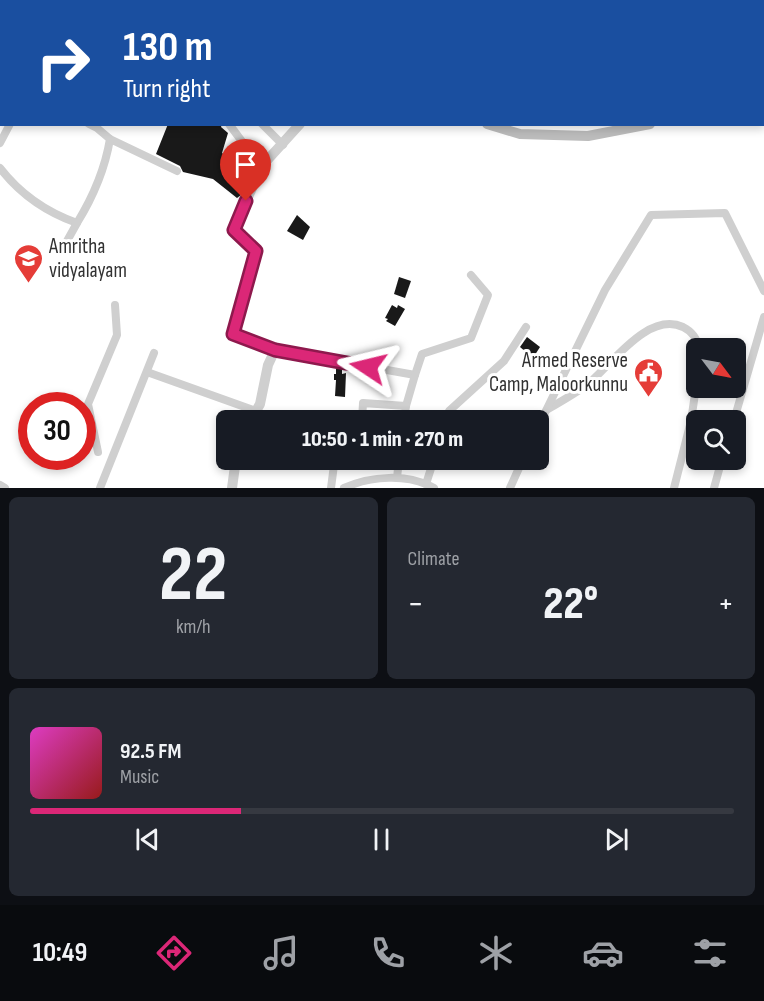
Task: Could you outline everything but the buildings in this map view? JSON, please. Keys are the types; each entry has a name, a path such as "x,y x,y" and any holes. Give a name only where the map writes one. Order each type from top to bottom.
{"main road":[{"path":"494,126 520,134 588,136 640,126"}],"street":[{"path":"0,142 9,126"},
{"path":"93,126 110,139 177,171"},
{"path":"230,126 261,167"},
{"path":"264,126 283,145"},
{"path":"298,126 261,167 234,230 256,251 233,334 275,350 415,375"},
{"path":"67,242 87,206 107,160 110,139"},
{"path":"0,168 9,180 32,200 56,215 77,223"},
{"path":"547,410 605,290 651,215 725,213 764,291"},
{"path":"405,410 422,354 471,338 488,295 471,275"},
{"path":"98,452 88,404 117,335 115,305"},
{"path":"737,410 764,317"},
{"path":"547,410 589,383 634,340 658,325 674,323 690,330 695,338"},
{"path":"450,410 504,361 526,327"},
{"path":"257,410 268,365 275,350"},
{"path":"100,488 154,353"},
{"path":"147,372 242,410"},
{"path":"674,488 694,398"},
{"path":"363,410 363,403 406,406"},
{"path":"232,488 234,470"},
{"path":"331,488 333,470"},
{"path":"398,470 398,478"},
{"path":"344,488 361,481 398,478 430,486 432,470"},
{"path":"510,488 518,470"},
{"path":"714,488 719,470"},
{"path":"0,485 5,488"}],"place":[{"name":"Amritha vidyalayam","path":"28,284"},
{"name":"Armed Reserve Camp, Maloorkunnu","path":"649,398"}],"route":[{"path":"246,201 234,230 256,251 233,334 275,350 368,367"}]}
